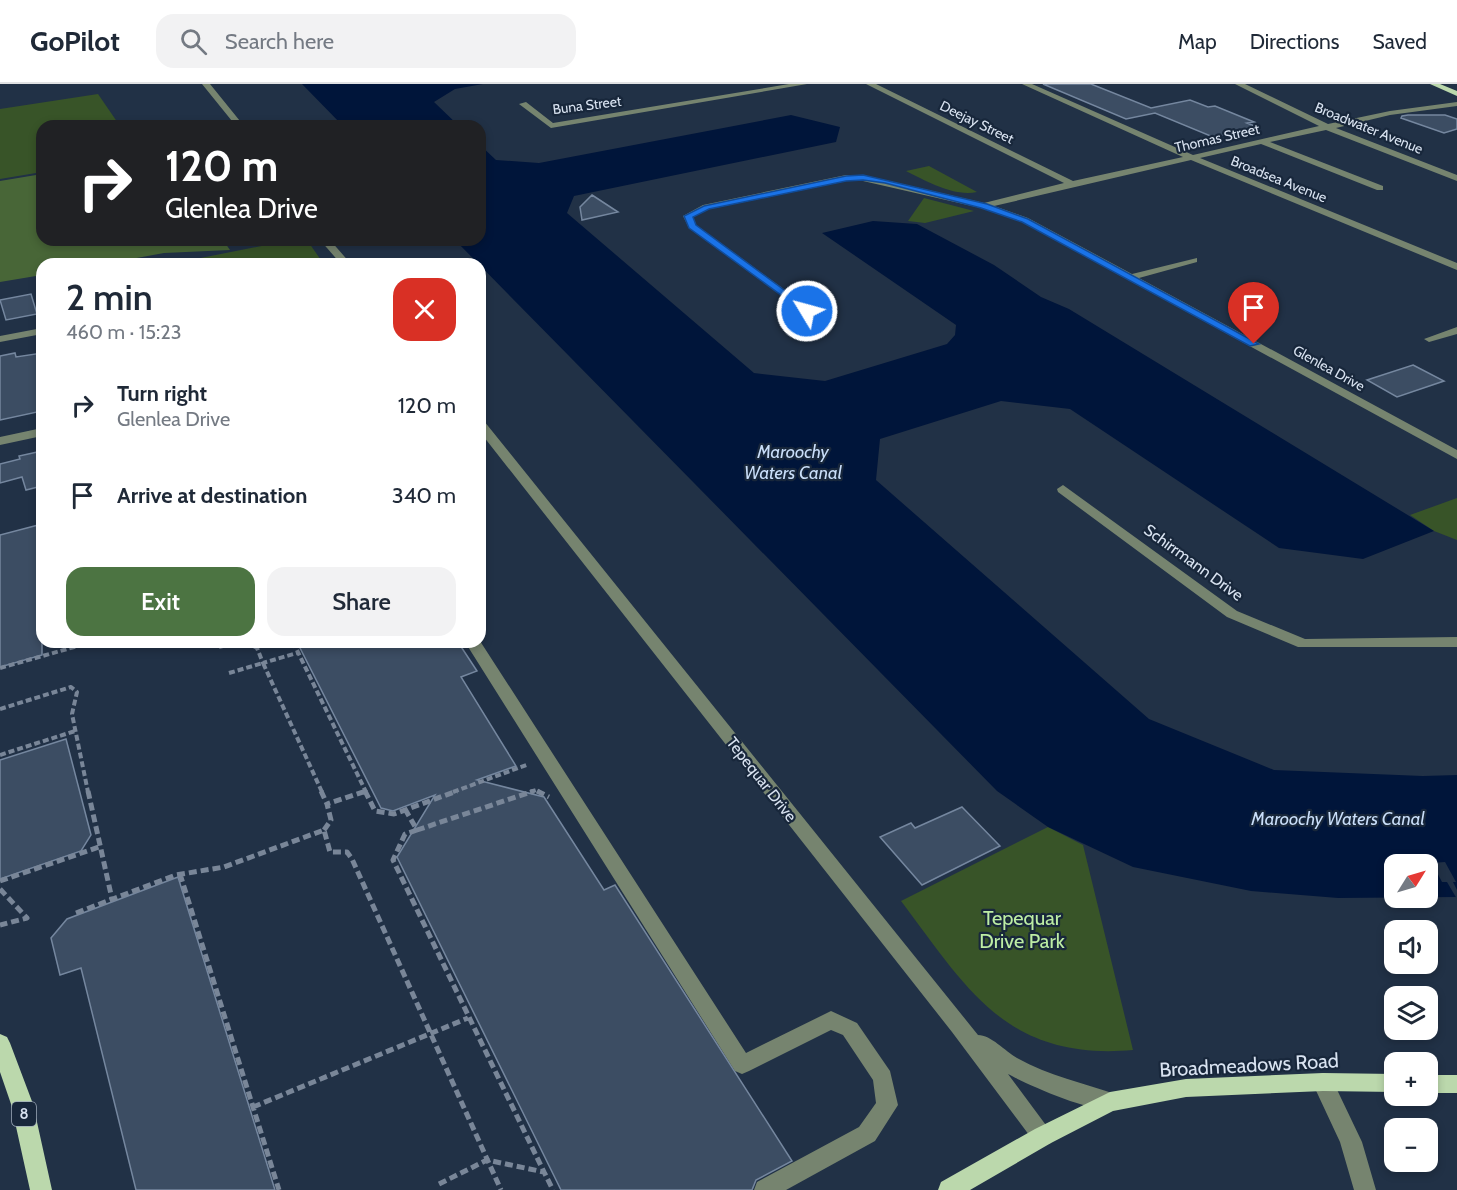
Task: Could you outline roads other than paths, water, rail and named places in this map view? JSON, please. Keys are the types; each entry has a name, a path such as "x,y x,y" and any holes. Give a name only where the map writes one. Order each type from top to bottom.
{"main road":[{"path":"1434,84 1457,94"},
{"name":"8","path":"0,1043 21,1104 41,1190"},
{"name":"Broadmeadows Road","path":"949,1190 1043,1136 1110,1102 1186,1088 1323,1082 1384,1083"},
{"path":"1438,1084 1457,1084"}],"street":[{"path":"206,84 235,120"},
{"name":"Buna Street","path":"523,104 551,126 803,84"},
{"name":"Deejay Street","path":"870,84 1072,184"},
{"name":"Broadsea Avenue","path":"1026,84 1191,157 1457,267"},
{"name":"Broadwater Avenue","path":"1239,84 1327,127 1457,178"},
{"name":"Thomas Street","path":"984,206 1260,141 1390,113 1457,104"},
{"path":"1260,141 1380,188"},
{"name":"Glenlea Drive","path":"807,311 692,226 688,216 706,207 846,178 863,178 984,206 1025,220 1457,455"},
{"path":"330,246 341,258"},
{"path":"1132,277 1194,260"},
{"path":"1429,339 1457,330"},
{"path":"0,339 36,332"},
{"name":"Tepequar Drive","path":"486,432 959,1026 1043,1136"},
{"path":"0,441 36,433"},
{"name":"Schirrmann Drive","path":"1063,489 1232,614 1303,644 1457,642"},
{"path":"477,648 742,1065 831,1020 850,1029 883,1078 887,1104 867,1134 765,1190"},
{"path":"959,1026 993,1055 1027,1073 1068,1091 1110,1102"},
{"path":"1323,1082 1351,1142 1365,1190"}],"water":[{"path":"302,84 483,84 455,89 434,102 453,120 337,120"},
{"name":"Maroochy Waters Canal","path":"791,115 840,127 836,142 574,196 567,213 754,373 825,381 947,344 955,335 956,325 822,233 873,221 917,224 994,265 1041,297 1069,309 1434,531 1363,559 1279,548 1070,409 1001,401 880,439 876,480 1149,719 1274,770 1423,776 1457,775 1457,897 1438,897 1438,854 1384,854 1384,898 1338,898 1251,891 1133,867 1048,827 997,791 486,272 486,258 473,258 461,246 486,246 486,151 496,160 539,163"}],"park label":[{"name":"Tepequar Drive Park","path":"1022,930"}]}
